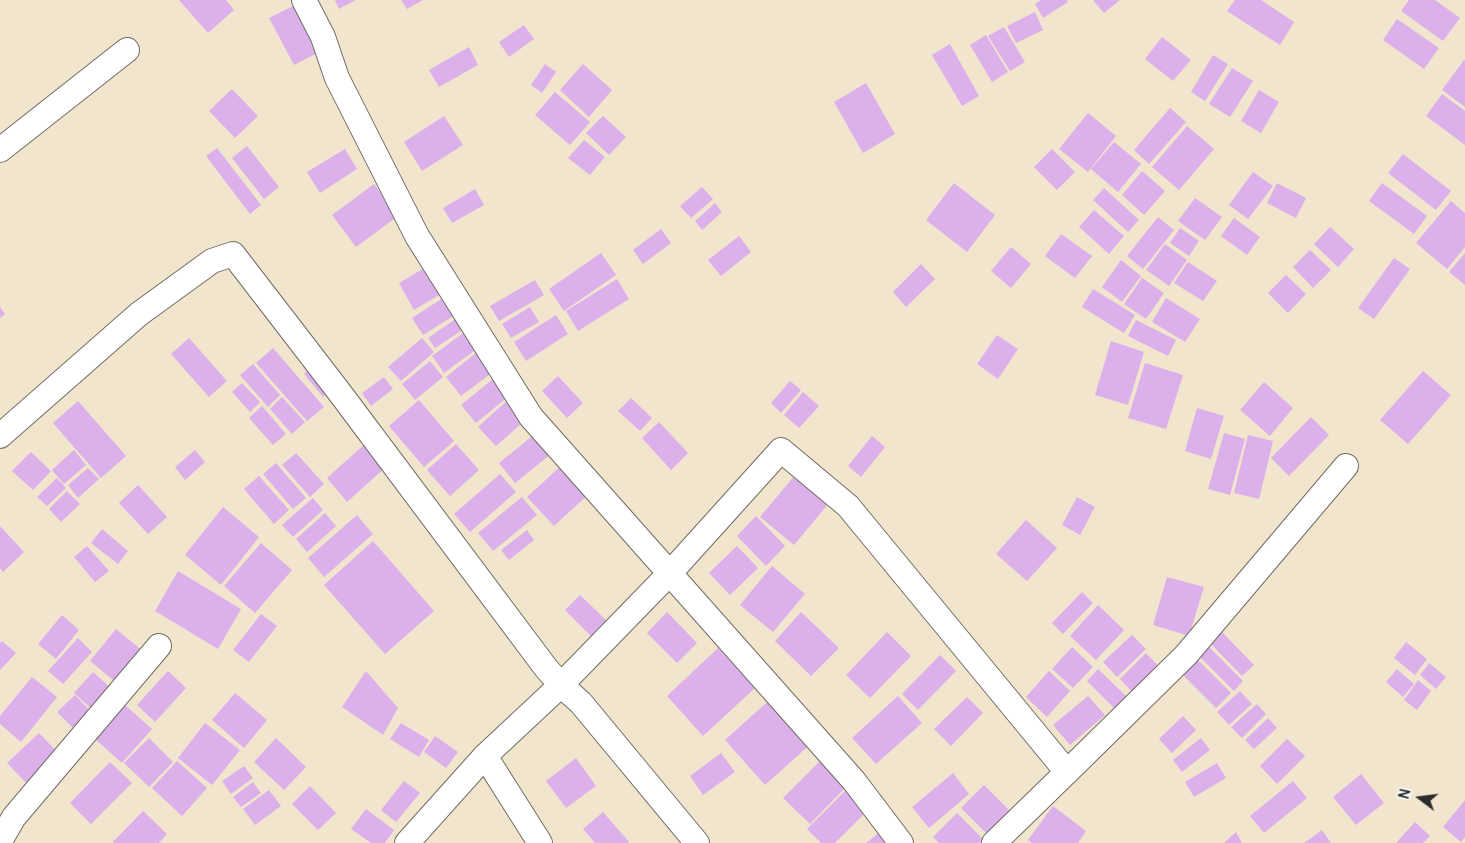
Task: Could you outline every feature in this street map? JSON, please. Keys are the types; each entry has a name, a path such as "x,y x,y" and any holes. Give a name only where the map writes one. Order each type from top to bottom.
{"street":[{"path":"304,0 322,36 337,78 417,236 531,417 854,781 901,843"},
{"path":"0,150 127,50"},
{"path":"0,436 139,314 212,262 233,254 346,400 546,668 580,703 697,843"},
{"path":"407,843 485,756 561,685 670,573 781,450 848,506 1067,772"},
{"path":"994,843 1186,655 1346,466"},
{"path":"0,841 14,817 159,646"},
{"path":"485,756 540,843"}],"building":[{"path":"179,0 226,0 234,10 208,33"},
{"path":"335,0 356,0 339,9"},
{"path":"401,0 423,0 407,9"},
{"path":"1041,0 1067,0 1068,2 1043,18 1035,4"},
{"path":"1093,0 1120,0 1104,13"},
{"path":"1235,0 1261,0 1294,22 1280,45 1227,11"},
{"path":"1409,0 1435,0 1460,18 1443,41 1401,11"},
{"path":"299,3 323,50 294,65 269,18"},
{"path":"1035,12 1043,30 1016,43 1007,26"},
{"path":"1397,19 1439,48 1424,69 1383,40"},
{"path":"524,25 534,39 509,57 499,42"},
{"path":"1004,27 1025,62 1010,71 988,36"},
{"path":"986,35 1008,72 992,82 970,45"},
{"path":"1162,37 1191,60 1173,81 1145,59"},
{"path":"950,44 979,96 962,106 932,55"},
{"path":"469,47 478,65 439,87 429,70"},
{"path":"1213,55 1228,64 1205,101 1191,92"},
{"path":"1465,61 1465,107 1442,90"},
{"path":"545,64 556,72 542,93 531,85"},
{"path":"583,64 612,90 589,117 560,90"},
{"path":"1232,68 1253,81 1230,117 1209,104"},
{"path":"866,83 895,134 863,153 834,102"},
{"path":"232,89 258,116 235,138 209,111"},
{"path":"1259,90 1279,102 1261,133 1241,121"},
{"path":"555,92 590,122 570,145 535,115"},
{"path":"1442,94 1465,111 1465,145 1426,116"},
{"path":"1170,108 1186,122 1149,164 1134,150"},
{"path":"1088,113 1116,136 1088,172 1059,149"},
{"path":"444,116 463,145 422,171 404,142"},
{"path":"603,116 626,137 609,155 586,133"},
{"path":"1187,126 1214,149 1179,190 1152,167"},
{"path":"584,140 605,157 590,175 568,158"},
{"path":"1114,142 1141,164 1118,192 1091,169"},
{"path":"247,146 279,187 264,199 232,158"},
{"path":"217,148 261,205 250,214 206,156"},
{"path":"345,149 357,169 320,193 307,172"},
{"path":"1052,149 1075,172 1057,190 1034,167"},
{"path":"1403,154 1451,191 1436,210 1388,173"},
{"path":"1142,171 1165,191 1144,215 1122,195"},
{"path":"1253,172 1273,186 1248,219 1229,205"},
{"path":"954,183 995,215 967,252 926,220"},
{"path":"1277,183 1306,198 1296,218 1267,203"},
{"path":"1382,183 1427,216 1414,234 1369,201"},
{"path":"374,184 398,216 356,247 332,215"},
{"path":"702,187 713,199 691,218 680,206"},
{"path":"1104,188 1139,220 1128,232 1093,200"},
{"path":"475,189 484,205 452,223 443,208"},
{"path":"1195,198 1222,217 1205,240 1178,221"},
{"path":"1451,201 1465,213 1465,247 1447,269 1416,243"},
{"path":"715,203 722,212 702,230 695,221"},
{"path":"1094,210 1124,236 1109,254 1079,227"},
{"path":"1158,217 1174,230 1143,269 1127,256"},
{"path":"1234,218 1260,237 1247,255 1221,236"},
{"path":"1330,227 1354,249 1338,267 1314,244"},
{"path":"1180,228 1199,241 1189,256 1170,243"},
{"path":"661,229 671,243 643,264 633,250"},
{"path":"1061,234 1092,256 1075,278 1045,256"},
{"path":"739,236 751,252 721,276 708,260"},
{"path":"1165,244 1187,260 1169,286 1146,270"},
{"path":"1011,247 1031,264 1011,288 991,271"},
{"path":"1310,250 1331,270 1313,288 1293,267"},
{"path":"601,253 616,275 564,311 549,289"},
{"path":"1465,253 1465,285 1449,272"},
{"path":"1394,258 1410,269 1374,319 1358,308"},
{"path":"1121,260 1141,276 1122,302 1102,287"},
{"path":"1188,262 1217,281 1203,301 1174,283"},
{"path":"921,264 935,279 906,307 893,292"},
{"path":"426,267 441,294 414,310 399,283"},
{"path":"1286,275 1306,294 1288,313 1268,293"},
{"path":"1142,278 1164,293 1146,319 1124,304"},
{"path":"617,279 629,299 578,331 566,311"},
{"path":"535,280 544,295 499,321 490,306"},
{"path":"1093,289 1135,315 1124,333 1082,307"},
{"path":"449,294 460,312 423,335 412,318"},
{"path":"1166,298 1200,319 1185,342 1152,322"},
{"path":"0,307 5,314 0,318"},
{"path":"530,307 539,322 511,338 502,324"},
{"path":"556,315 568,334 526,361 514,342"},
{"path":"460,316 467,327 435,348 428,338"},
{"path":"1136,320 1176,340 1168,356 1128,336"},
{"path":"470,328 482,345 444,373 432,356"},
{"path":"997,335 1018,349 998,379 977,364"},
{"path":"189,338 227,381 209,397 171,354"},
{"path":"422,338 434,352 401,381 388,367"},
{"path":"1111,341 1144,352 1128,405 1095,395"},
{"path":"273,348 324,407 307,421 256,363"},
{"path":"477,352 493,372 461,396 446,377"},
{"path":"430,361 443,377 415,400 402,384"},
{"path":"1145,363 1183,375 1166,429 1128,418"},
{"path":"253,364 280,395 268,407 240,375"},
{"path":"313,366 333,388 323,397 304,374"},
{"path":"1423,371 1451,395 1408,444 1380,420"},
{"path":"499,374 514,392 476,423 461,405"},
{"path":"558,376 583,403 567,418 542,391"},
{"path":"384,377 393,389 371,406 362,393"},
{"path":"790,381 801,390 781,413 771,403"},
{"path":"1264,382 1293,408 1270,436 1240,410"},
{"path":"242,383 260,402 250,412 232,392"},
{"path":"803,392 819,406 799,428 784,415"},
{"path":"282,397 305,422 292,434 270,409"},
{"path":"511,397 529,417 496,446 478,427"},
{"path":"631,398 652,418 640,431 618,411"},
{"path":"419,400 454,441 424,467 389,426"},
{"path":"78,401 126,456 101,478 53,423"},
{"path":"262,406 286,434 273,445 249,418"},
{"path":"1197,408 1224,416 1211,459 1185,451"},
{"path":"1311,417 1329,435 1289,476 1271,458"},
{"path":"659,422 688,453 671,470 642,438"},
{"path":"1224,433 1245,439 1230,495 1208,489"},
{"path":"535,434 551,454 515,483 499,463"},
{"path":"1248,435 1273,441 1259,499 1234,493"},
{"path":"872,436 885,447 861,477 848,466"},
{"path":"367,442 387,466 347,502 327,478"},
{"path":"456,444 479,470 450,496 427,470"},
{"path":"74,450 86,465 64,484 52,470"},
{"path":"195,450 205,462 185,480 175,467"},
{"path":"31,452 51,471 33,490 12,471"},
{"path":"296,453 324,484 310,497 282,465"},
{"path":"276,463 306,498 293,509 263,474"},
{"path":"564,463 591,492 554,526 527,497"},
{"path":"88,468 99,479 78,498 68,485"},
{"path":"500,474 516,492 470,532 454,514"},
{"path":"795,475 829,503 794,545 760,517"},
{"path":"259,476 289,510 274,524 244,489"},
{"path":"57,478 66,488 47,506 37,497"},
{"path":"138,485 167,517 148,534 119,503"},
{"path":"67,491 80,504 61,522 49,509"},
{"path":"522,497 537,515 493,551 478,533"},
{"path":"1077,497 1095,507 1080,535 1062,525"},
{"path":"313,498 323,510 293,537 282,525"},
{"path":"223,507 259,537 221,585 185,555"},
{"path":"325,513 336,526 307,552 296,539"},
{"path":"357,515 373,534 324,577 308,558"},
{"path":"756,516 785,546 766,566 737,536"},
{"path":"1026,520 1057,548 1027,581 996,554"},
{"path":"0,526 24,552 3,572 0,568"},
{"path":"102,529 128,551 118,564 91,543"},
{"path":"527,530 534,540 509,560 501,550"},
{"path":"373,541 434,611 385,654 324,585"},
{"path":"261,543 292,570 255,613 224,586"},
{"path":"87,546 109,571 95,582 74,557"},
{"path":"737,546 758,568 730,595 709,573"},
{"path":"772,566 805,594 773,632 740,605"},
{"path":"178,571 241,609 218,649 155,611"},
{"path":"1167,577 1204,587 1189,636 1153,625"},
{"path":"1082,592 1093,603 1063,634 1052,623"},
{"path":"580,595 608,622 593,638 565,610"},
{"path":"1098,605 1124,630 1096,660 1070,636"},
{"path":"667,612 697,643 677,663 647,633"},
{"path":"801,612 839,648 811,676 775,641"},
{"path":"261,614 277,626 249,662 233,650"},
{"path":"62,615 79,630 56,659 38,644"},
{"path":"116,629 144,652 118,684 90,661"},
{"path":"1221,631 1254,665 1242,676 1209,642"},
{"path":"887,632 911,656 870,698 846,675"},
{"path":"1132,635 1146,649 1117,677 1103,662"},
{"path":"78,638 92,652 63,684 48,671"},
{"path":"2,641 16,653 0,670 0,643"},
{"path":"1406,642 1427,659 1415,675 1394,658"},
{"path":"1206,644 1243,681 1234,691 1197,654"},
{"path":"1072,647 1093,667 1073,688 1052,669"},
{"path":"718,648 755,688 703,736 667,696"},
{"path":"1146,653 1161,669 1134,694 1120,679"},
{"path":"940,655 956,671 918,710 902,694"},
{"path":"1195,657 1231,693 1216,708 1180,672"},
{"path":"1429,663 1446,677 1436,689 1420,675"},
{"path":"1098,669 1126,696 1114,708 1087,681"},
{"path":"1397,669 1414,684 1403,697 1386,682"},
{"path":"168,671 186,688 155,722 137,705"},
{"path":"366,671 398,708 383,735 342,707"},
{"path":"1049,671 1070,691 1047,717 1026,697"},
{"path":"93,672 113,690 94,711 74,693"},
{"path":"32,677 57,697 21,742 0,724 0,716"},
{"path":"1418,680 1431,691 1417,710 1404,700"},
{"path":"1240,691 1252,704 1229,725 1217,712"},
{"path":"235,693 267,720 244,748 212,720"},
{"path":"75,695 94,715 77,732 57,712"},
{"path":"774,696 814,741 765,785 725,740"},
{"path":"898,696 922,723 876,764 852,738"},
{"path":"1088,696 1105,715 1070,745 1053,725"},
{"path":"967,697 983,713 951,746 934,729"},
{"path":"1257,704 1266,714 1242,738 1231,727"},
{"path":"125,705 152,729 122,763 95,739"},
{"path":"1183,716 1196,730 1172,753 1159,739"},
{"path":"1268,718 1277,728 1254,749 1245,740"},
{"path":"205,723 240,750 212,785 178,758"},
{"path":"401,723 429,740 419,757 390,739"},
{"path":"39,733 61,756 30,787 7,763"},
{"path":"435,736 458,752 446,768 424,752"},
{"path":"149,738 173,762 149,787 124,763"},
{"path":"276,738 306,767 284,790 254,762"},
{"path":"1201,738 1210,750 1182,772 1173,760"},
{"path":"1287,739 1305,756 1277,784 1260,766"},
{"path":"721,753 735,772 703,795 690,776"},
{"path":"825,756 851,782 810,824 783,798"},
{"path":"576,758 596,786 566,808 546,781"},
{"path":"177,761 207,788 182,816 152,788"},
{"path":"110,762 132,783 91,824 70,803"},
{"path":"1217,763 1226,778 1194,797 1185,782"},
{"path":"244,766 253,778 231,794 222,781"},
{"path":"953,773 969,794 929,828 912,807"},
{"path":"1361,774 1384,803 1356,825 1333,797"},
{"path":"404,781 420,793 396,822 381,810"},
{"path":"1293,781 1307,798 1264,833 1250,816"},
{"path":"253,782 261,793 241,807 233,797"},
{"path":"851,785 872,806 835,843 821,843 807,829"},
{"path":"984,785 1015,816 992,839 961,808"},
{"path":"310,786 336,813 318,830 292,804"},
{"path":"269,790 281,806 255,825 243,809"},
{"path":"1465,800 1465,837 1461,842 1443,827"},
{"path":"1053,806 1086,831 1078,843 1032,843 1028,840"},
{"path":"366,809 394,830 385,843 371,843 351,829"},
{"path":"143,811 167,834 159,843 114,843 113,842"},
{"path":"603,812 628,843 595,843 583,829"},
{"path":"957,813 983,839 979,843 939,843 933,837"},
{"path":"1415,822 1430,836 1423,843 1396,843"},
{"path":"884,829 894,843 866,843"},
{"path":"1322,830 1331,843 1304,843"},
{"path":"1236,832 1242,843 1224,843"}]}
